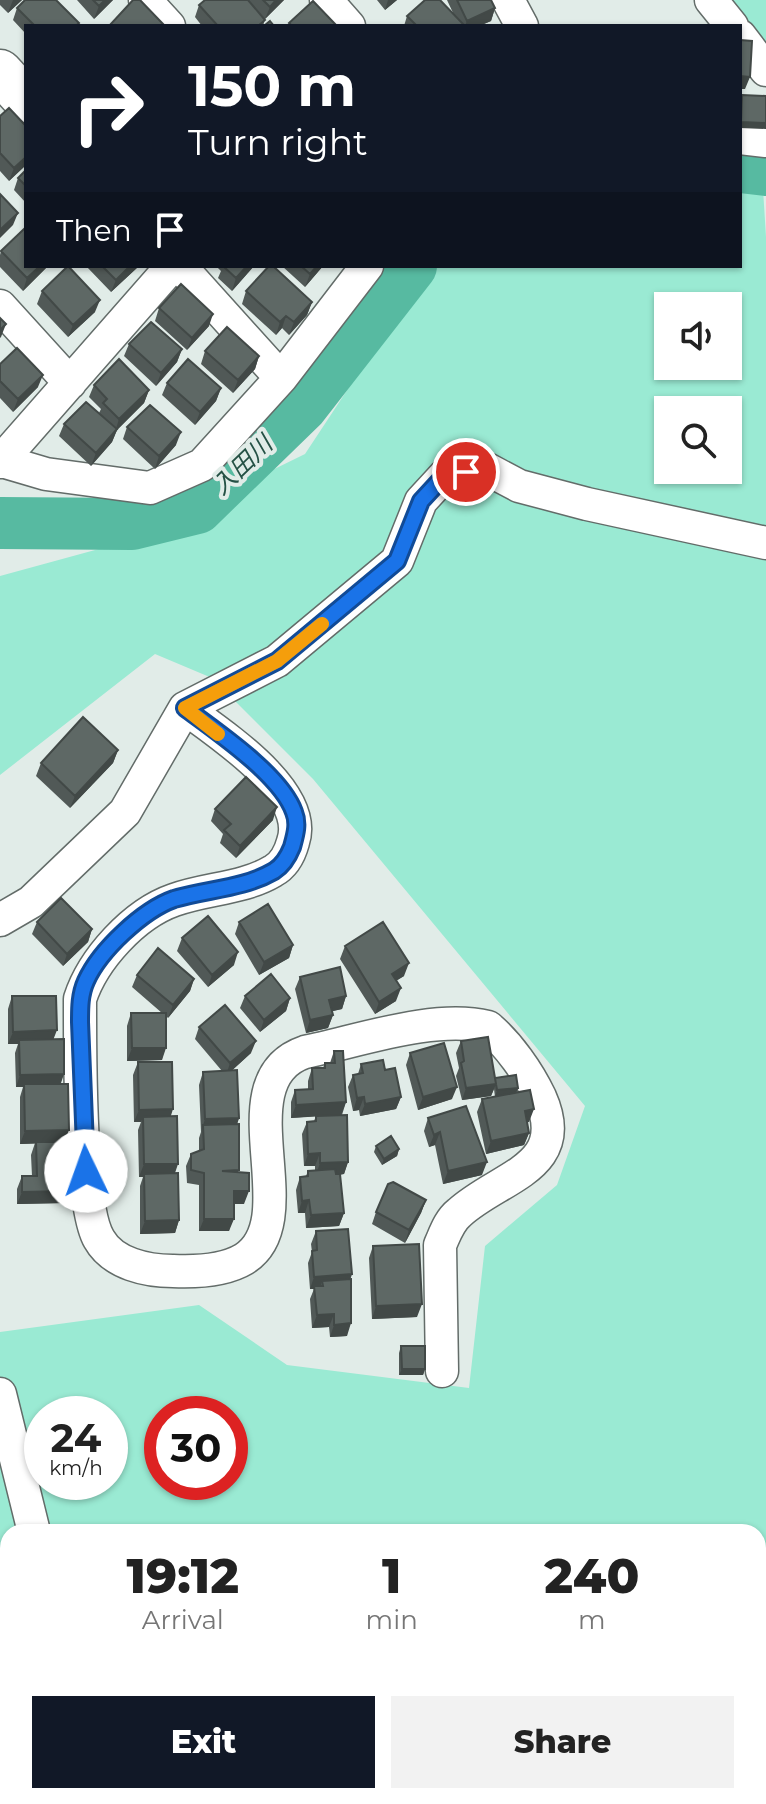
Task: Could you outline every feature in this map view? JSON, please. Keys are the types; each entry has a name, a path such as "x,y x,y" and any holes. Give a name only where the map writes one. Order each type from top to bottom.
{"street":[{"path":"145,0 167,24"},
{"path":"326,0 347,24"},
{"path":"508,0 521,24"},
{"path":"711,0 730,24"},
{"path":"742,39 766,70"},
{"path":"0,72 24,98"},
{"path":"742,138 766,141"},
{"path":"170,268 1,461 46,474 150,488 202,465 281,378 365,268"},
{"path":"182,268 281,378"},
{"path":"0,306 70,383"},
{"path":"0,920 31,902 125,812 185,708 277,661 397,561 421,501 445,475 487,469 519,486 766,543"},
{"path":"185,708 283,791 294,812 296,834 289,855 277,869 234,886 173,900 157,908 116,943 86,980 80,999 87,1193 98,1238 112,1255 126,1263 162,1271 199,1272 245,1258 267,1227 268,1101 274,1083 289,1062 305,1052 418,1028 460,1023 488,1027 511,1051 535,1086 548,1116 548,1136 535,1163 470,1204 449,1226 440,1245 442,1371"},
{"path":"0,1394 32,1524"}],"green space":[{"path":"731,0 766,0 766,50"},
{"path":"742,189 763,189 766,237 766,1524 0,1524 0,1332 199,1305 287,1365 469,1388 485,1246 557,1185 585,1106 313,779 212,678 155,654 0,775 0,576 128,541 305,454 428,268 742,268"}],"building":[{"path":"25,0 56,0 79,23 33,24 17,8"},
{"path":"133,0 140,0 163,24 111,24"},
{"path":"205,0 248,0 265,20 260,24 216,24 199,5"},
{"path":"263,0 276,0 270,7"},
{"path":"425,0 440,0 463,24 415,24 407,16"},
{"path":"457,0 491,0 495,8 467,21"},
{"path":"313,1 335,24 290,24"},
{"path":"742,40 752,41 750,77 742,76"},
{"path":"742,95 766,96 766,123 742,122"},
{"path":"9,108 24,124 24,159 14,168 0,153 0,116"},
{"path":"0,194 18,213 0,230"},
{"path":"24,229 24,268 38,268 27,278 1,251"},
{"path":"66,268 70,268 100,300 73,325 42,291"},
{"path":"104,268 128,268 116,280"},
{"path":"225,268 245,268 236,278"},
{"path":"267,268 275,268 312,302 294,322 286,316 280,322 246,291"},
{"path":"181,284 213,314 192,338 159,308"},
{"path":"151,322 182,349 161,373 129,344"},
{"path":"227,327 259,356 238,380 205,351"},
{"path":"17,348 43,375 18,399 0,381 0,364"},
{"path":"119,359 149,390 119,419 103,403 107,399 94,385"},
{"path":"188,359 221,388 200,412 167,383"},
{"path":"86,402 117,429 96,453 64,424"},
{"path":"150,405 181,432 159,456 127,427"},
{"path":"83,717 118,750 75,796 41,763"},
{"path":"246,777 277,807 240,846 224,830 231,824 215,809"},
{"path":"61,898 92,929 67,954 37,922"},
{"path":"268,904 293,945 264,962 239,922"},
{"path":"208,916 238,952 212,975 182,938"},
{"path":"383,922 409,963 392,974 401,988 379,1002 345,946"},
{"path":"158,948 194,979 173,1005 137,975"},
{"path":"340,967 346,996 329,1000 333,1015 310,1020 300,977"},
{"path":"271,974 290,998 264,1020 245,996"},
{"path":"12,996 56,996 57,1030 13,1032"},
{"path":"225,1005 256,1041 230,1063 199,1027"},
{"path":"131,1013 166,1013 166,1048 132,1048"},
{"path":"488,1037 496,1084 466,1088 461,1041"},
{"path":"64,1039 64,1074 20,1075 19,1040"},
{"path":"444,1043 457,1087 423,1097 410,1053"},
{"path":"334,1051 343,1051 346,1102 296,1105 295,1090 313,1089 312,1068 325,1068 325,1063 335,1063"},
{"path":"383,1060 385,1070 395,1068 401,1097 365,1104 364,1097 357,1098 353,1075 363,1073 361,1064"},
{"path":"138,1062 172,1062 173,1109 139,1110"},
{"path":"237,1070 239,1118 205,1119 203,1072"},
{"path":"516,1075 518,1088 497,1090 495,1078"},
{"path":"24,1084 68,1084 69,1130 25,1131"},
{"path":"530,1090 534,1109 525,1111 529,1133 491,1141 482,1099"},
{"path":"466,1106 487,1162 448,1171 440,1132 434,1135 428,1118"},
{"path":"347,1115 348,1162 320,1163 320,1153 308,1154 307,1122 316,1121 316,1116"},
{"path":"177,1116 178,1164 144,1164 143,1117"},
{"path":"239,1124 239,1170 222,1171 249,1173 249,1191 234,1191 234,1219 204,1219 204,1173 191,1170 191,1154 204,1149 203,1125"},
{"path":"391,1136 399,1149 384,1159 376,1146"},
{"path":"36,1142 67,1142 69,1191 22,1192 22,1176 37,1176"},
{"path":"335,1169 336,1174 340,1174 344,1213 311,1215 309,1200 302,1201 300,1177 308,1176 308,1171"},
{"path":"178,1173 179,1220 145,1221 144,1174"},
{"path":"393,1182 426,1200 409,1230 376,1212 388,1184"},
{"path":"348,1229 352,1274 314,1277 312,1251 317,1250 316,1231"},
{"path":"419,1244 422,1304 376,1306 373,1246"},
{"path":"351,1279 351,1323 334,1325 334,1314 317,1315 314,1286 323,1286 322,1281"},
{"path":"401,1346 425,1346 425,1369 402,1369"}],"waterway":[{"name":"入田川","path":"742,167 766,170"},
{"name":"入田川","path":"0,523 132,524 197,508 302,406 409,268"}],"slow traffic":[{"path":"218,734 185,708 201,696 277,661 322,624"}],"route":[{"path":"86,1171 80,1022 80,999 86,980 116,943 157,908 173,900 246,882 277,869 289,855 296,834 294,812 283,791 210,726 185,708 201,696 277,661 397,561 421,501 445,475 466,472"}]}
